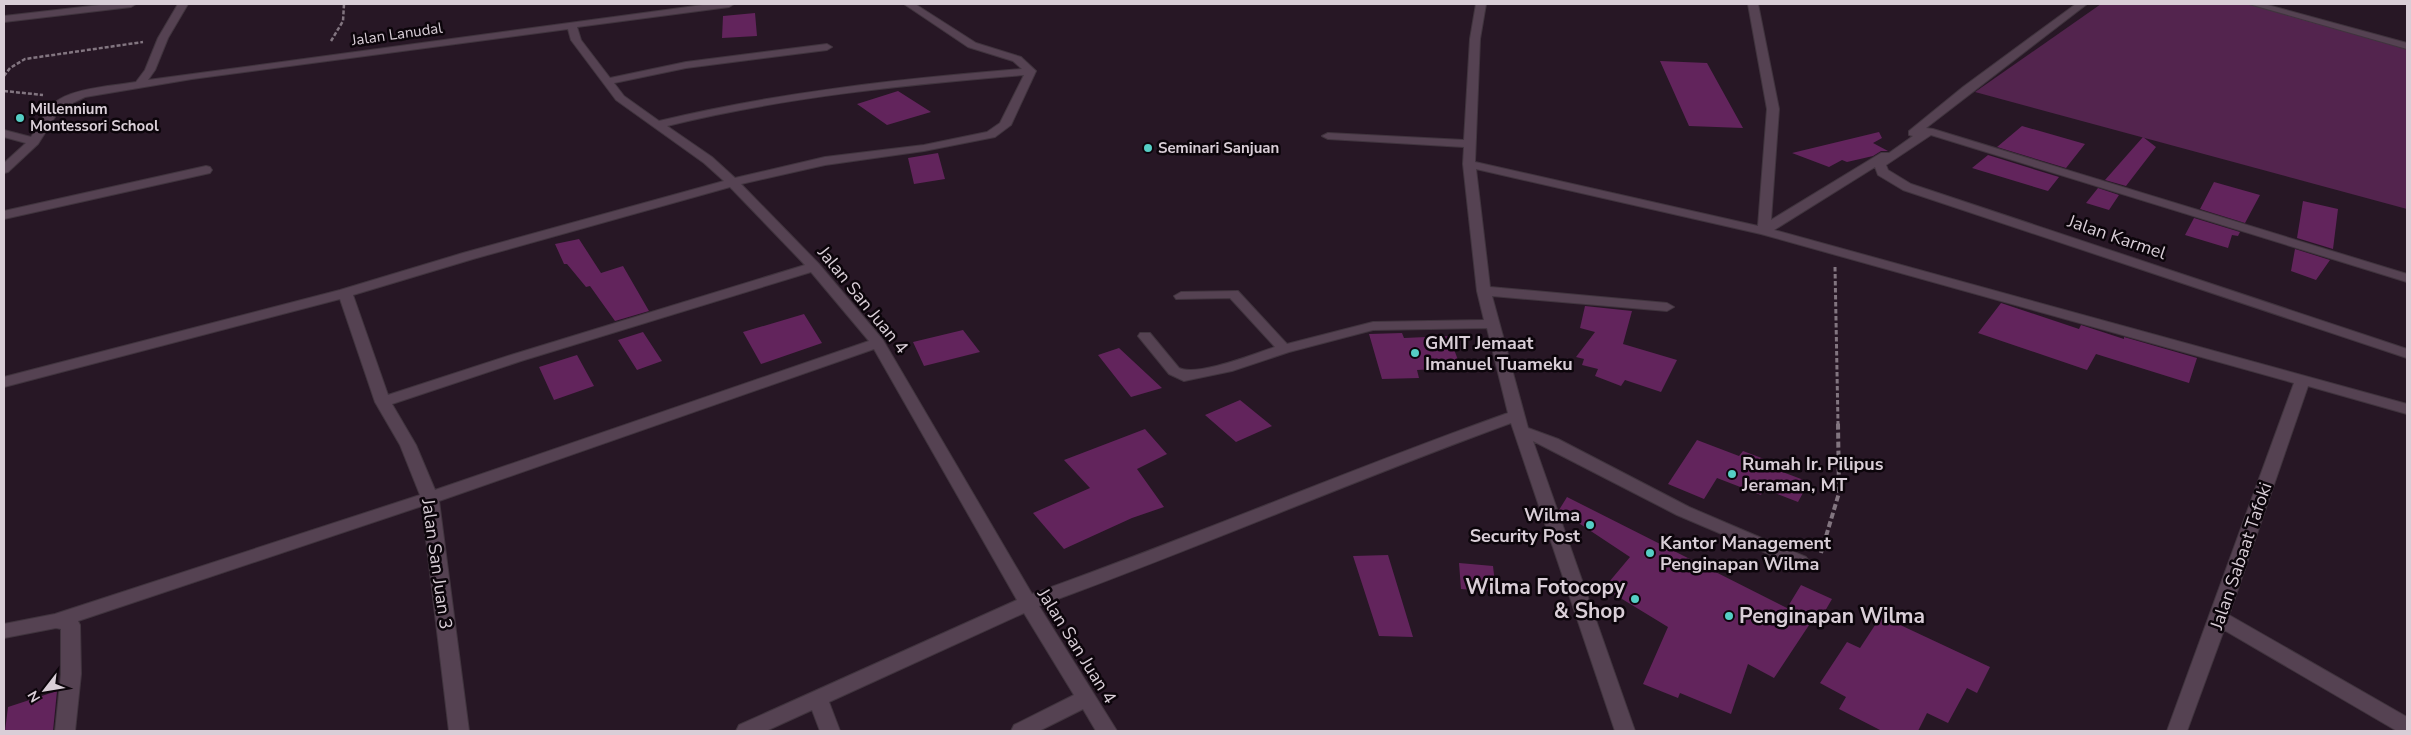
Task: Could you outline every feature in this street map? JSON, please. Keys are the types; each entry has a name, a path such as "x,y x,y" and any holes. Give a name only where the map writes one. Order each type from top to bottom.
{"street":[{"path":"4,19 131,4"},
{"path":"140,84 150,70 163,38 183,4"},
{"name":"Jalan Lanudal","path":"71,98 140,84 320,61 697,6 729,4"},
{"path":"909,4 972,45 1017,59 1030,70"},
{"path":"1481,4 1476,39 1469,164 1484,290 1491,324 1519,423 1625,731"},
{"path":"1753,4 1773,109 1764,231"},
{"path":"1764,231 1788,214 1850,178 1884,155 1967,89 2082,4"},
{"path":"2254,4 2407,46"},
{"name":"Jalan San Juan 4","path":"572,25 576,40 620,98 708,160 732,182 814,267 878,343 1028,603 1107,731"},
{"path":"606,82 678,66 826,47"},
{"path":"659,124 714,110 836,90 1030,70"},
{"path":"4,382 345,293 468,256 732,182 834,160 924,148 991,135 1005,125 1020,97 1030,70"},
{"path":"4,169 34,142 56,107 71,98"},
{"name":"Jalan Karmel","path":"2407,278 1929,131 1883,160 1880,164 1882,172 1907,187 2407,354"},
{"path":"4,133 34,142"},
{"path":"1328,136 1471,144"},
{"path":"1469,164 1764,231 2407,409"},
{"path":"4,214 206,170"},
{"path":"383,402 525,355 814,267"},
{"path":"1484,290 1667,307"},
{"name":"Jalan San Juan 3","path":"345,293 383,402 408,445 430,498 459,731"},
{"path":"1181,296 1233,294 1238,297 1284,349"},
{"path":"1145,336 1174,370 1184,376 1227,368 1284,349 1372,326 1491,324"},
{"path":"4,631 56,621 430,498 878,343"},
{"name":"Jalan Sabaat Tafoki","path":"2176,731 2219,618 2303,380"},
{"path":"746,731 1028,603 1147,560 1393,460 1519,423 1552,443 1683,511 1800,561"},
{"path":"2219,618 2407,728"},
{"path":"56,621 71,625 72,633 66,731"},
{"path":"1021,731 1087,698"},
{"path":"818,699 830,731"}],"path":[{"path":"320,61 320,55 343,21 344,4"},
{"path":"4,76 10,68 25,59 109,48 163,38"},
{"path":"4,91 71,98"},
{"path":"1800,561 1820,558 1824,537 1835,515 1839,493 1835,252"}],"shaded area":[{"path":"2101,4 2248,4 2407,48 2407,209 1975,92"}],"building":[{"path":"755,13 757,36 722,38 723,16"},
{"path":"1660,61 1707,63 1743,128 1689,126"},
{"path":"898,91 931,112 887,125 857,104"},
{"path":"2022,126 2085,144 2066,168 1997,147"},
{"path":"1879,132 1882,138 1873,143 1888,151 1881,151 1873,156 1847,162 1842,160 1829,167 1792,153"},
{"path":"2143,137 2156,147 2126,186 2105,180"},
{"path":"938,153 945,179 914,184 908,158"},
{"path":"1988,155 2059,177 2048,191 1972,168"},
{"path":"2214,182 2260,195 2245,223 2200,209"},
{"path":"2098,188 2119,195 2109,210 2086,203"},
{"path":"2303,201 2338,209 2333,249 2297,238"},
{"path":"2194,218 2240,232 2238,236 2232,235 2228,248 2185,235"},
{"path":"579,239 601,273 623,266 649,311 615,321 590,286 586,287 567,264 564,264 555,244"},
{"path":"2295,249 2330,260 2316,280 2291,271"},
{"path":"2001,303 2079,329 2081,325 2124,339 2124,337 2197,358 2189,383 2096,354 2087,370 1978,333"},
{"path":"1585,306 1632,311 1623,344 1677,360 1661,392 1625,380 1621,386 1595,376 1598,369 1582,365 1584,359 1576,357 1595,332 1580,328"},
{"path":"804,314 822,343 761,364 743,332"},
{"path":"963,330 980,352 924,366 913,342"},
{"path":"643,332 662,361 637,370 618,340"},
{"name":"GMIT Jemaat Imanuel Tuameku","path":"1402,333 1404,338 1449,336 1461,368 1417,370 1419,378 1382,379 1369,334"},
{"path":"1119,348 1162,388 1131,397 1098,355"},
{"path":"577,355 594,386 554,400 539,367"},
{"path":"1240,400 1272,426 1236,442 1205,415"},
{"path":"1145,429 1167,454 1137,469 1164,507 1132,518 1064,549 1033,513 1090,488 1064,460"},
{"name":"Rumah Ir. Pilipus Jeraman, MT","path":"1697,440 1739,456 1743,451 1767,460 1766,463 1782,469 1780,471 1809,482 1798,502 1770,491 1769,493 1763,491 1761,495 1717,478 1704,499 1668,484"},
{"path":"1567,497 1787,608 1801,585 1832,599 1821,618 1815,616 1774,678 1748,664 1731,714 1680,693 1678,698 1643,684 1668,627 1604,588 1630,557 1559,510"},
{"path":"1388,555 1413,637 1379,636 1353,556"},
{"path":"1459,563 1493,566 1496,592 1461,589"},
{"path":"1881,616 1990,667 1977,693 1967,688 1948,723 1927,713 1918,731 1882,731 1839,709 1846,697 1820,683 1847,642 1860,648"},
{"path":"57,691 53,731 5,731 8,707"}],"place":[{"name":"Millennium Montessori School","path":"20,118"},
{"name":"Seminari Sanjuan","path":"1148,148"},
{"name":"GMIT Jemaat Imanuel Tuameku","path":"1415,353"},
{"name":"Rumah Ir. Pilipus Jeraman, MT","path":"1732,474"},
{"name":"Wilma Security Post","path":"1590,525"},
{"name":"Kantor Management Penginapan Wilma","path":"1650,553"},
{"name":"Wilma Fotocopy & Shop","path":"1635,599"},
{"name":"Penginapan Wilma","path":"1729,616"}]}
